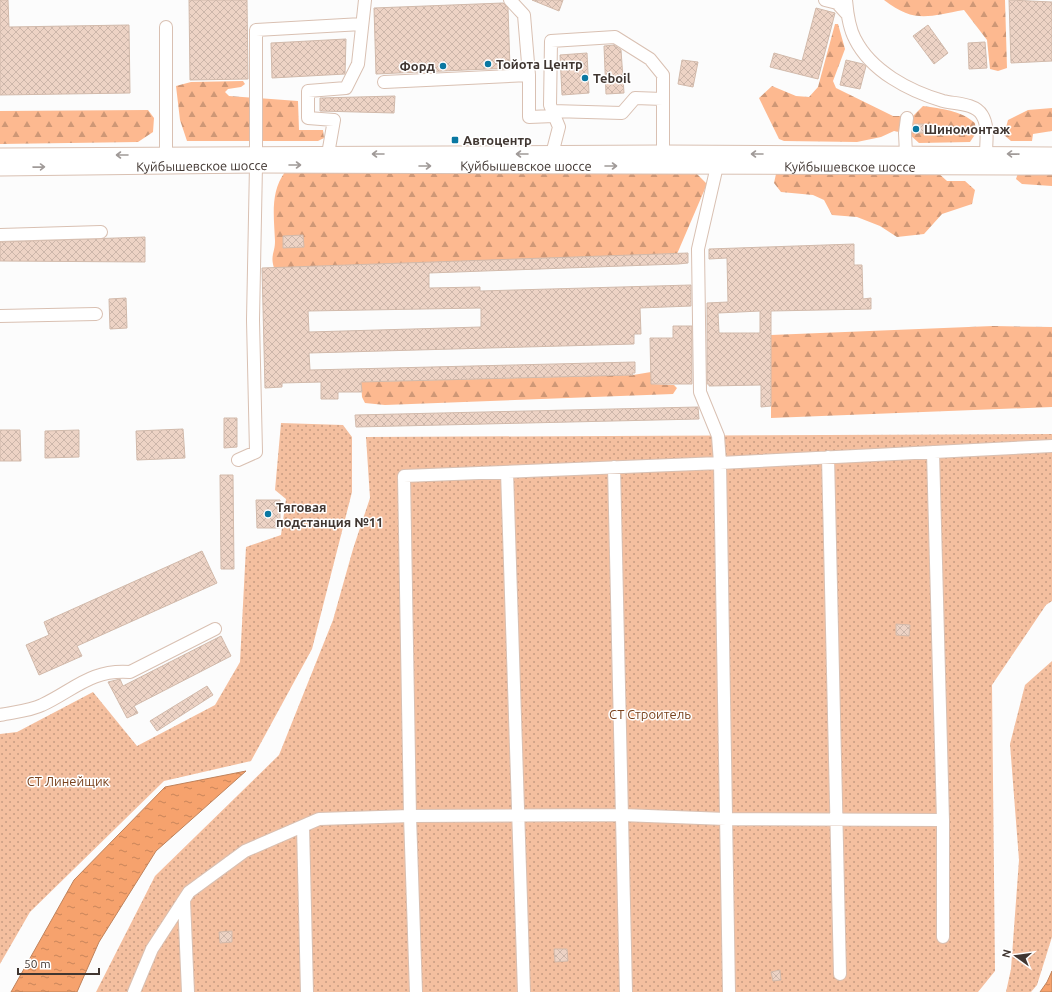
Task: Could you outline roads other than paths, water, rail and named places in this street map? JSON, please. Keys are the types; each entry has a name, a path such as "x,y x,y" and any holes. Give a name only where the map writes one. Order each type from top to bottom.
{"main road":[{"name":"Куйбышевское шоссе","path":"0,168 256,159 328,154 663,153 1052,155"},
{"name":"Куйбышевское шоссе","path":"0,156 166,154 256,159 717,166 852,165 1052,167"}],"lane":[{"path":"328,154 334,120 308,118 308,91 346,88 358,64 365,0"},
{"path":"510,0 524,15 529,75 529,117 553,114 622,113 635,98 663,99"},
{"path":"825,0 837,3 847,14"},
{"path":"846,0 847,14 854,38 868,58 890,77 913,90 943,101 970,106 982,113 986,123 986,154"},
{"path":"238,460 256,452 253,320 256,159 256,30 362,24"},
{"path":"166,27 166,154"},
{"path":"552,154 559,128 550,105 551,41 615,37 650,59 663,75 663,153"},
{"path":"384,82 529,75"},
{"path":"906,154 905,133 907,118"},
{"path":"717,166 698,249 700,392 718,436 720,463 729,992"},
{"path":"0,235 101,232"},
{"path":"0,316 96,314"},
{"path":"416,992 410,816 404,476 720,463 1052,446"},
{"path":"933,452 944,937"},
{"path":"828,457 840,974"},
{"path":"614,467 626,992"},
{"path":"507,472 524,992"},
{"path":"0,715 41,706 86,679 116,671 130,672 215,629"},
{"path":"134,992 152,949 189,892 245,851 319,819 410,816 622,815 726,819 942,820"},
{"path":"303,826 306,992"},
{"path":"184,901 188,992"}],"water":[{"path":"246,771 156,851 99,942 77,992 11,992 74,880 165,787"},
{"path":"1052,971 1052,992 1040,992 1047,982"}],"place":[{"name":"Тойота Центр","path":"488,64"},
{"name":"Форд","path":"443,66"},
{"name":"Teboil","path":"585,78"},
{"name":"Шиномонтаж","path":"916,129"},
{"name":"Автоцентр","path":"455,140"},
{"name":"Тяговая подстанция №11","path":"268,514"}],"park label":[{"name":"СТ Строитель","path":"650,714"},
{"name":"СТ Линейщик","path":"68,781"}]}
